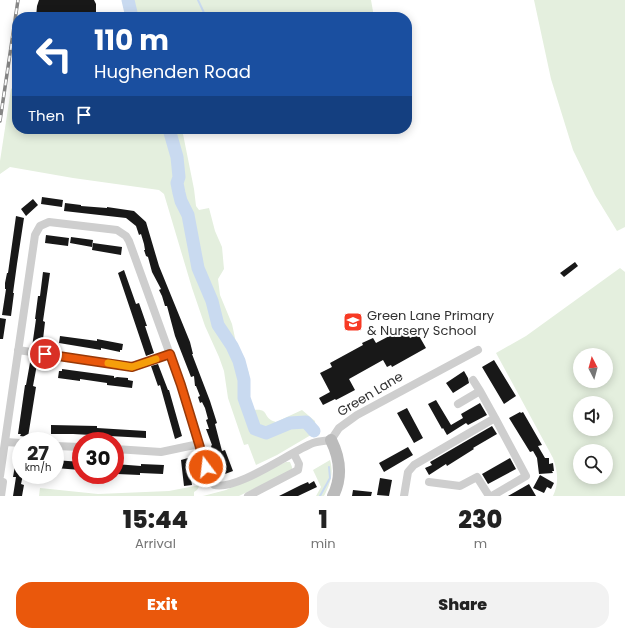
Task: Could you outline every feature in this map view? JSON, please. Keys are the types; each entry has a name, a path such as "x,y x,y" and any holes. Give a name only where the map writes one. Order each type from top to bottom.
{"street":[{"path":"1,496 6,442 35,235 40,226 44,223 53,221 117,230 126,236 170,354 209,479 212,484 218,486 229,485 240,481 313,443 331,440 336,450 339,466 337,484 333,496"},
{"path":"18,350 132,367 170,354"},
{"name":"Green Lane","path":"331,440 339,428 357,415 478,350"},
{"path":"473,380 526,476 492,496"},
{"path":"458,404 480,391"},
{"path":"404,496 408,472 414,465 495,418"},
{"path":"6,442 12,442"},
{"path":"124,450 161,452 199,444"},
{"path":"248,496 298,470 299,464 294,454"},
{"path":"429,482 460,486 477,476 489,496"}],"green space":[{"path":"122,0 371,0 373,12 125,12"},
{"path":"534,0 625,0 625,227 617,231 595,195 573,150 551,79"},
{"path":"12,88 12,134 183,134 196,206 199,210 209,208 215,231 222,247 224,269 218,279 220,295 232,324 240,361 245,361 249,374 249,381 245,386 251,408 253,410 262,410 271,420 276,422 302,410 315,421 316,432 277,455 256,465 248,444 244,445 228,398 224,371 205,326 192,288 164,194 159,190 73,178 10,167 0,174 0,161"},
{"path":"620,268 625,272 625,496 553,496 557,477 553,458 496,353 526,336"},
{"path":"330,460 332,470 328,487 324,496 316,496 321,487 313,470"},
{"path":"286,462 290,462 292,470 239,496 203,496 226,490"},
{"path":"200,485 194,492 194,496 39,496 40,488 98,494 169,491"}],"building":[{"path":"39,0 94,0 96,4 96,12 36,12"},
{"path":"42,197 63,200 62,207 41,204"},
{"path":"33,199 38,205 26,216 21,209"},
{"path":"65,203 134,211 146,222 159,266 190,342 192,354 210,401 217,423 215,424 222,451 225,450 233,471 225,474 224,472 223,473 215,452 213,452 206,429 209,429 206,420 208,419 205,408 202,402 200,403 198,397 200,396 195,386 194,376 191,377 175,336 167,306 165,306 159,290 161,289 152,272 148,257 146,256 144,250 141,234 139,235 136,226 126,218 64,211"},
{"path":"16,216 24,218 11,316 2,315 6,289 5,283 8,273"},
{"path":"46,235 69,238 68,246 45,243"},
{"path":"71,237 93,240 92,247 70,243"},
{"path":"93,243 122,247 121,255 92,250"},
{"path":"575,262 578,266 564,277 560,273"},
{"path":"124,270 136,304 139,303 154,353 146,356 118,273"},
{"path":"43,272 50,273 43,321 45,322 42,348 32,347 38,296 40,296"},
{"path":"0,318 6,319 3,339 0,339"},
{"path":"406,330 410,338 418,334 426,348 392,367 391,365 387,367 383,360 349,379 355,390 323,405 319,398 330,392 320,373 332,367 330,363 363,345 362,343 373,338 376,343 395,333 397,335"},
{"path":"60,336 97,341 97,339 123,344 122,350 120,350 120,352 101,348 101,350 59,343"},
{"path":"31,357 38,359 33,386 36,387 29,432 18,432 25,385"},
{"path":"494,360 516,396 504,404 482,367"},
{"path":"158,364 169,390 182,436 175,439 160,385 158,386 151,366"},
{"path":"62,369 114,376 114,378 128,378 128,380 133,381 132,388 107,385 107,383 80,379 80,381 58,378 59,371 62,371"},
{"path":"464,371 469,383 453,393 446,383"},
{"path":"436,400 451,425 463,418 461,414 480,403 487,415 468,425 466,423 447,435 428,404"},
{"path":"407,408 423,438 414,443 397,413"},
{"path":"523,412 542,445 538,446 545,458 549,458 549,464 553,463 553,473 539,474 537,458 533,451 530,452 509,418"},
{"path":"51,425 97,426 97,428 146,431 146,438 124,437 124,432 72,432 72,434 64,434 64,432 51,432"},
{"path":"492,426 497,434 447,466 446,464 429,475 425,468 432,465 430,462"},
{"path":"408,447 413,455 384,472 379,463"},
{"path":"188,458 192,485 184,486 181,460"},
{"path":"510,458 516,469 488,484 482,474"},
{"path":"64,461 72,461 72,469 64,469"},
{"path":"124,465 164,465 163,474 140,473 140,475 124,474"},
{"path":"540,475 554,483 551,489 547,487 544,493 533,488"},
{"path":"380,478 392,480 389,496 377,495"},
{"path":"314,481 317,487 298,496 279,496 308,482 309,484"},
{"path":"15,484 24,485 22,496 13,496"},
{"path":"529,484 536,496 508,496"},
{"path":"353,490 372,492 371,496 352,496"}],"waterway":[{"path":"128,0 131,12"},
{"path":"198,0 204,12"},
{"path":"170,134 177,157 179,177 177,183 179,193 188,215 198,268 212,301 218,325 232,346 239,361 244,380 244,398 255,429 266,433 290,423 306,422 314,431"},
{"path":"320,496 330,478 329,467"}],"railway":[{"path":"16,12 18,0"},
{"path":"0,121 12,40"}],"slow traffic":[{"path":"108,363 132,367 156,359"}],"place":[{"name":"Green Lane Primary & Nursery School","path":"353,322"}],"route":[{"path":"45,354 132,367 170,354 206,467"}]}
